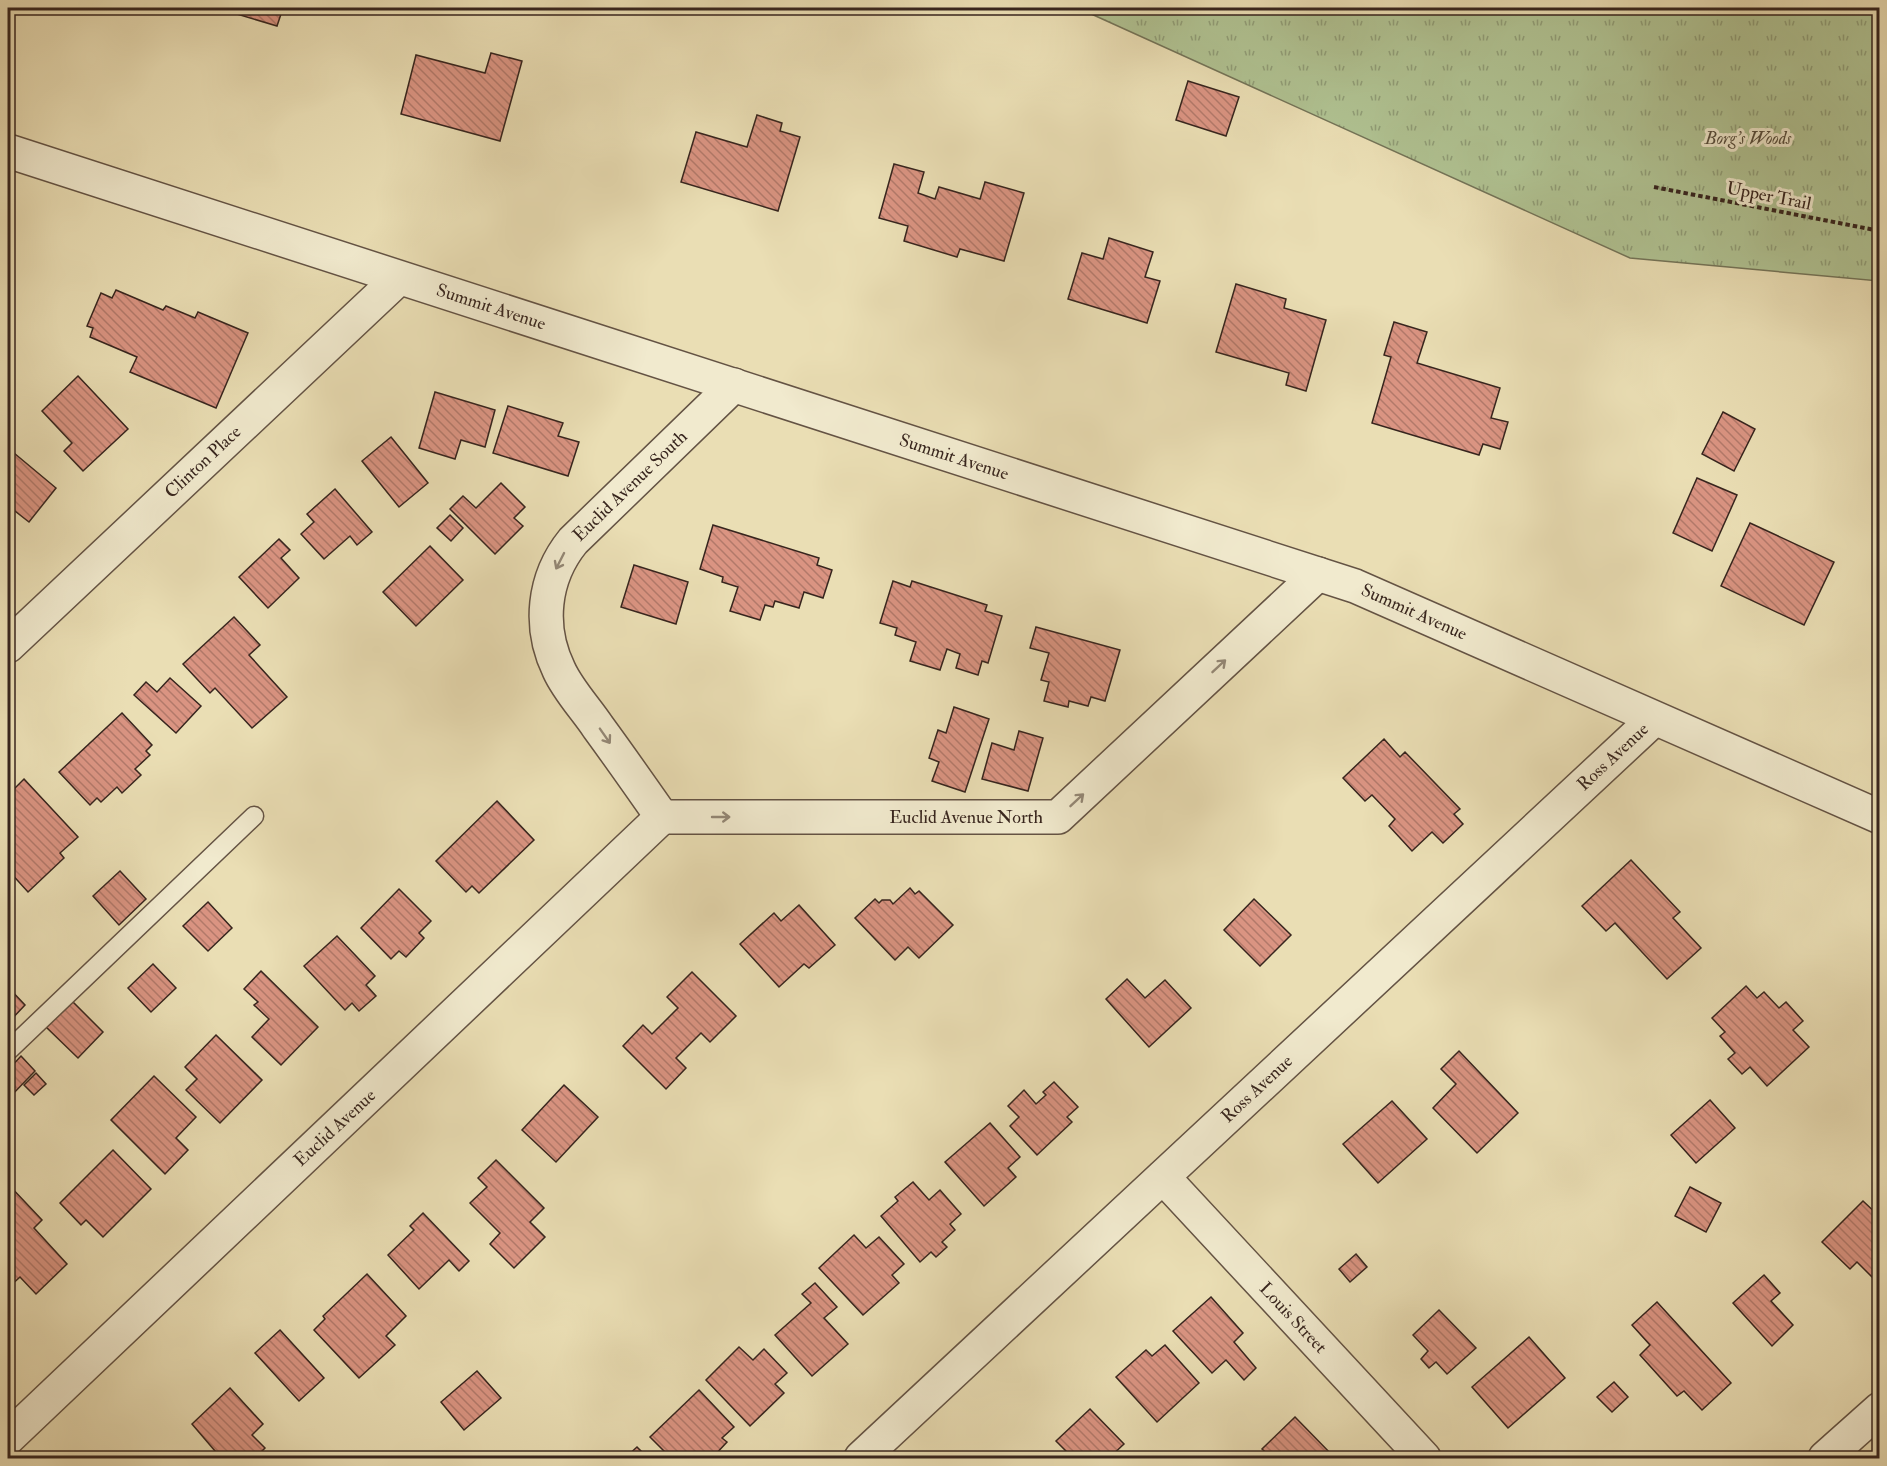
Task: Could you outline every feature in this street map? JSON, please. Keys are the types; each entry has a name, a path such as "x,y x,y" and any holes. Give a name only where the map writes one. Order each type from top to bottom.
{"street":[{"name":"Summit Avenue","path":"8,151 1355,586 1880,817"},
{"name":"Clinton Place","path":"8,646 399,278"},
{"name":"Euclid Avenue South","path":"662,817 559,672 548,641 545,610 551,578 573,541 734,386"},
{"name":"Euclid Avenue North","path":"662,817 1058,817 1318,574"},
{"name":"Ross Avenue","path":"861,1458 1654,718"},
{"name":"Euclid Avenue","path":"8,1438 662,817"},
{"name":"Louis Street","path":"1163,1177 1424,1458"},
{"path":"1825,1458 1880,1409"}],"lane":[{"path":"8,1051 254,816"}],"path":[{"name":"Upper Trail","path":"1654,187 1880,231"}],"green space":[{"name":"Borg's Woods","path":"1078,8 1879,8 1879,281 1630,258"}],"building":[{"path":"217,8 283,8 277,26"},
{"path":"491,53 522,61 500,141 401,114 416,55 485,73"},
{"path":"1188,81 1239,97 1226,136 1176,120"},
{"path":"757,115 782,123 780,131 800,137 778,211 681,182 696,132 747,147"},
{"path":"894,164 924,172 918,193 935,199 939,187 980,199 985,182 1024,193 1004,261 960,249 957,257 904,241 908,226 879,218"},
{"path":"1109,238 1153,252 1145,277 1160,281 1147,323 1068,299 1082,253 1103,259"},
{"path":"1236,284 1286,299 1284,308 1326,320 1306,391 1286,385 1289,373 1216,352"},
{"path":"116,290 163,310 166,306 195,318 198,312 248,333 216,408 130,372 137,357 90,337 93,328 87,326 101,293 112,298"},
{"path":"1394,322 1427,332 1417,363 1500,388 1491,418 1508,422 1500,449 1483,444 1479,455 1372,423 1391,357 1384,355"},
{"path":"78,376 128,429 83,471 64,451 72,443 42,411"},
{"path":"435,392 495,410 485,447 461,440 455,459 419,448"},
{"path":"508,406 563,423 558,436 579,442 568,476 493,453"},
{"path":"1723,412 1755,429 1734,471 1702,454"},
{"path":"391,437 428,483 399,507 362,461"},
{"path":"8,448 56,488 29,522 11,508 8,512"},
{"path":"1697,478 1737,495 1712,551 1673,533"},
{"path":"501,483 525,507 514,518 523,526 495,554 450,509 463,496 476,508"},
{"path":"335,489 372,532 357,545 350,536 324,559 301,534 314,522 307,514"},
{"path":"450,515 463,528 451,541 437,528"},
{"path":"1750,523 1834,562 1804,625 1721,586"},
{"path":"713,525 819,558 817,565 832,570 823,598 804,592 799,608 775,601 773,607 765,605 760,620 730,611 738,587 722,582 723,577 700,569"},
{"path":"279,539 290,550 281,558 299,578 268,608 239,577"},
{"path":"430,546 463,580 416,626 383,592"},
{"path":"634,565 688,582 676,624 621,607"},
{"path":"893,581 910,587 912,581 987,605 985,611 1002,616 988,663 982,661 978,675 956,668 960,654 947,649 940,670 910,661 916,642 895,635 897,628 880,623"},
{"path":"234,617 260,645 249,655 287,697 252,728 215,688 210,693 183,664"},
{"path":"1036,627 1120,650 1105,701 1091,697 1088,706 1069,701 1068,707 1044,701 1049,682 1041,680 1049,653 1030,648"},
{"path":"170,678 201,706 176,733 134,695 146,682 157,692"},
{"path":"954,707 989,719 965,792 932,781 939,762 929,758 938,730 946,733"},
{"path":"122,713 152,745 146,751 150,755 135,769 141,775 122,793 117,787 101,802 97,798 90,805 59,772"},
{"path":"1019,731 1043,738 1028,791 982,779 992,743 1014,750"},
{"path":"1384,739 1400,757 1405,752 1460,809 1454,814 1463,824 1443,843 1432,832 1412,851 1389,826 1395,819 1372,795 1365,801 1343,778"},
{"path":"24,779 78,837 60,853 64,858 28,892 8,870 8,795"},
{"path":"497,801 534,840 479,893 472,886 466,892 436,861"},
{"path":"1631,860 1680,912 1673,918 1701,948 1667,979 1615,923 1606,931 1582,906"},
{"path":"120,871 146,899 119,925 93,896"},
{"path":"910,888 915,894 919,891 953,925 919,958 908,947 895,960 855,918 875,899 879,903 882,900 890,900 893,904"},
{"path":"399,889 431,921 419,933 424,938 406,957 399,951 391,959 361,928"},
{"path":"1254,899 1291,935 1260,966 1224,930"},
{"path":"208,902 232,928 208,951 183,926"},
{"path":"799,905 835,945 809,968 804,964 779,987 740,944 774,913 781,921"},
{"path":"337,936 375,976 366,985 376,996 359,1011 352,1003 345,1010 304,966"},
{"path":"153,964 176,988 151,1012 128,988"},
{"path":"261,971 318,1027 281,1065 252,1037 269,1019 254,1005 258,1002 244,989"},
{"path":"692,972 736,1016 710,1042 701,1033 676,1058 686,1068 666,1089 623,1046 643,1025 652,1034 678,1008 667,997"},
{"path":"1127,979 1145,998 1165,980 1191,1008 1149,1047 1106,999"},
{"path":"1746,986 1757,998 1764,992 1779,1008 1786,1002 1803,1021 1793,1030 1809,1047 1767,1086 1750,1067 1742,1074 1728,1059 1735,1053 1720,1036 1725,1032 1712,1018"},
{"path":"8,987 25,1005 8,1023"},
{"path":"72,1001 103,1032 78,1058 46,1027"},
{"path":"216,1035 262,1080 220,1123 186,1090 197,1079 185,1067"},
{"path":"1459,1051 1518,1113 1477,1153 1433,1108 1456,1084 1441,1069"},
{"path":"21,1056 35,1071 11,1096 8,1093 8,1070"},
{"path":"36,1073 46,1084 34,1095 24,1085"},
{"path":"154,1076 196,1117 176,1138 188,1150 165,1174 111,1120"},
{"path":"1054,1082 1078,1107 1067,1117 1072,1122 1037,1155 1010,1126 1019,1117 1008,1106 1024,1090 1036,1104 1046,1095 1043,1092"},
{"path":"564,1085 598,1117 556,1162 522,1130"},
{"path":"1710,1100 1735,1128 1696,1163 1671,1135"},
{"path":"1392,1101 1427,1139 1378,1183 1343,1144"},
{"path":"990,1123 1020,1157 1008,1168 1016,1177 984,1206 945,1162"},
{"path":"113,1150 151,1189 103,1237 86,1220 81,1225 60,1203"},
{"path":"496,1160 544,1208 530,1222 545,1237 514,1268 490,1244 500,1233 470,1203 487,1187 478,1178"},
{"path":"913,1182 929,1200 940,1190 961,1214 950,1224 955,1230 942,1242 947,1247 936,1257 931,1252 920,1262 881,1216 898,1201 895,1197"},
{"path":"8,1184 42,1220 34,1228 67,1264 36,1294 20,1277 8,1288"},
{"path":"1690,1187 1721,1203 1706,1232 1675,1216"},
{"path":"1863,1201 1880,1217 1880,1285 1857,1262 1850,1269 1822,1242"},
{"path":"423,1213 469,1261 459,1271 449,1260 419,1289 388,1255 414,1230 410,1226"},
{"path":"854,1235 866,1248 879,1237 904,1264 892,1275 899,1283 863,1315 819,1268"},
{"path":"1356,1254 1367,1267 1350,1282 1339,1269"},
{"path":"367,1274 406,1316 386,1336 395,1345 359,1378 314,1330 325,1319 323,1316"},
{"path":"1764,1275 1780,1293 1771,1301 1793,1325 1772,1346 1733,1303"},
{"path":"815,1283 837,1307 824,1318 848,1344 812,1376 775,1335 811,1303 802,1294"},
{"path":"1211,1297 1243,1333 1234,1342 1256,1368 1244,1380 1226,1360 1212,1373 1173,1331"},
{"path":"1657,1302 1731,1383 1702,1410 1684,1391 1677,1396 1640,1355 1650,1345 1632,1325"},
{"path":"1439,1310 1476,1348 1447,1374 1436,1362 1429,1368 1421,1359 1428,1351 1413,1335"},
{"path":"280,1330 324,1378 299,1401 255,1353"},
{"path":"1529,1337 1565,1378 1508,1428 1472,1387"},
{"path":"1165,1345 1199,1383 1157,1422 1116,1377 1146,1350 1152,1356"},
{"path":"739,1347 753,1360 764,1349 787,1373 775,1384 784,1393 750,1426 706,1380"},
{"path":"477,1371 501,1398 464,1430 441,1402"},
{"path":"1614,1382 1628,1397 1612,1412 1597,1397"},
{"path":"230,1388 263,1424 252,1435 265,1448 255,1458 221,1458 192,1424"},
{"path":"699,1390 734,1427 722,1438 727,1442 712,1458 671,1458 650,1437"},
{"path":"1090,1409 1124,1444 1109,1458 1073,1458 1056,1441"},
{"path":"1295,1417 1335,1458 1272,1458 1262,1449"},
{"path":"637,1447 648,1458 625,1458"}]}
